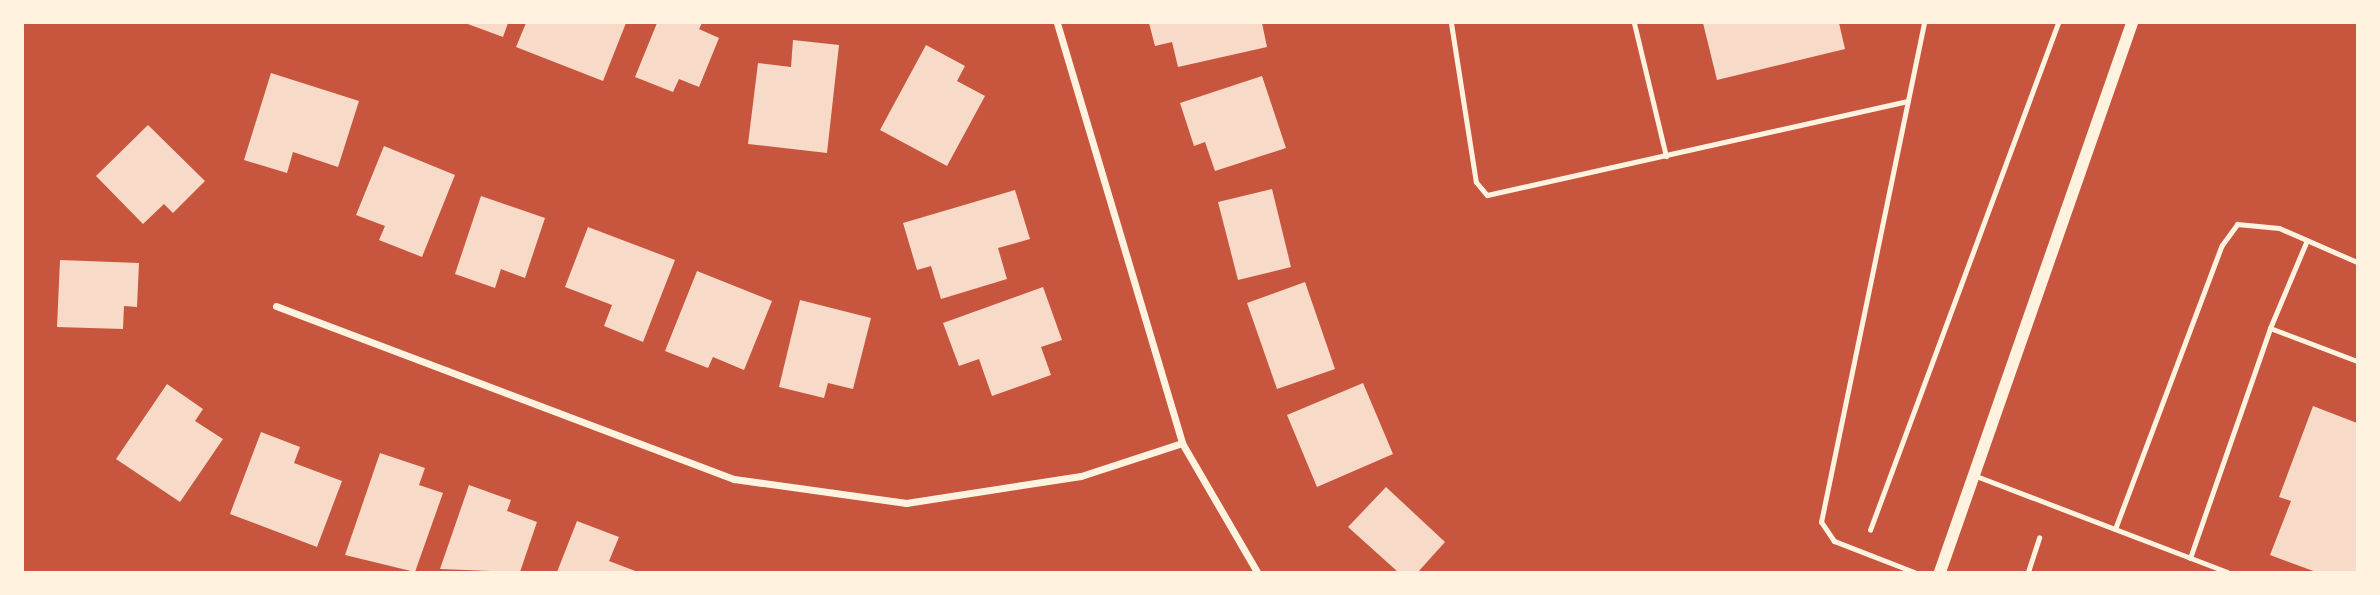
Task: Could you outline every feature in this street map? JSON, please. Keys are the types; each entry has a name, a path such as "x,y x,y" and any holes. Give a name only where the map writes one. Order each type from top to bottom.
{"street":[{"path":"1056,23 1182,443 1257,572"},
{"path":"1940,572 2132,23"},
{"path":"275,306 734,479 906,503 1081,476 1182,443"}],"lane":[{"path":"1451,23 1478,190 1507,192 1908,101"},
{"path":"1634,23 1666,156"},
{"path":"1914,572 1834,541 1821,522 1924,23"},
{"path":"2115,529 2222,245 2237,224 2279,228 2357,262"},
{"path":"2190,558 2270,328 2307,240"},
{"path":"2270,328 2357,361"},
{"path":"1973,475 2227,572"}],"path":[{"path":"1862,551 2058,23"},
{"path":"2028,572 2039,538"}],"building":[{"path":"465,23 508,23 503,37"},
{"path":"526,23 626,23 603,81 516,47"},
{"path":"657,23 702,23 699,29 719,38 699,87 679,79 673,92 635,77"},
{"path":"1149,23 1262,23 1267,47 1178,67 1172,42 1155,46"},
{"path":"1703,23 1839,23 1845,49 1717,80"},
{"path":"793,40 839,45 827,153 748,144 758,63 791,67"},
{"path":"926,45 965,66 957,81 985,96 947,166 880,130"},
{"path":"271,73 359,101 338,167 293,152 287,173 244,160"},
{"path":"1262,76 1286,148 1215,171 1205,142 1194,146 1180,103"},
{"path":"148,125 205,181 173,213 164,204 143,224 96,176"},
{"path":"384,146 455,175 422,257 379,240 385,226 356,215"},
{"path":"1272,189 1291,267 1238,280 1218,202"},
{"path":"1015,190 1030,239 998,248 1007,279 941,299 931,266 917,270 903,223"},
{"path":"481,196 545,218 525,278 501,269 495,288 455,274"},
{"path":"588,227 675,260 643,342 604,326 612,305 565,287"},
{"path":"60,260 139,263 137,307 124,306 123,329 57,327"},
{"path":"697,271 772,301 744,370 713,357 708,368 665,351"},
{"path":"1305,282 1335,369 1277,389 1247,303"},
{"path":"1043,287 1062,340 1041,347 1051,375 992,396 979,359 959,366 943,323"},
{"path":"800,300 871,318 853,389 828,383 824,398 779,387"},
{"path":"1363,383 1393,454 1317,487 1287,415"},
{"path":"167,384 203,409 195,421 223,439 180,502 116,459"},
{"path":"2313,406 2357,423 2357,572 2316,572 2270,555 2291,501 2279,497"},
{"path":"261,432 300,447 294,463 342,481 317,547 230,514"},
{"path":"380,453 425,468 419,485 443,493 415,572 345,555"},
{"path":"469,485 511,500 507,511 537,522 520,572 440,569"},
{"path":"1386,487 1445,542 1418,572 1398,572 1348,527"},
{"path":"577,521 619,537 609,561 638,572 557,572"}]}
